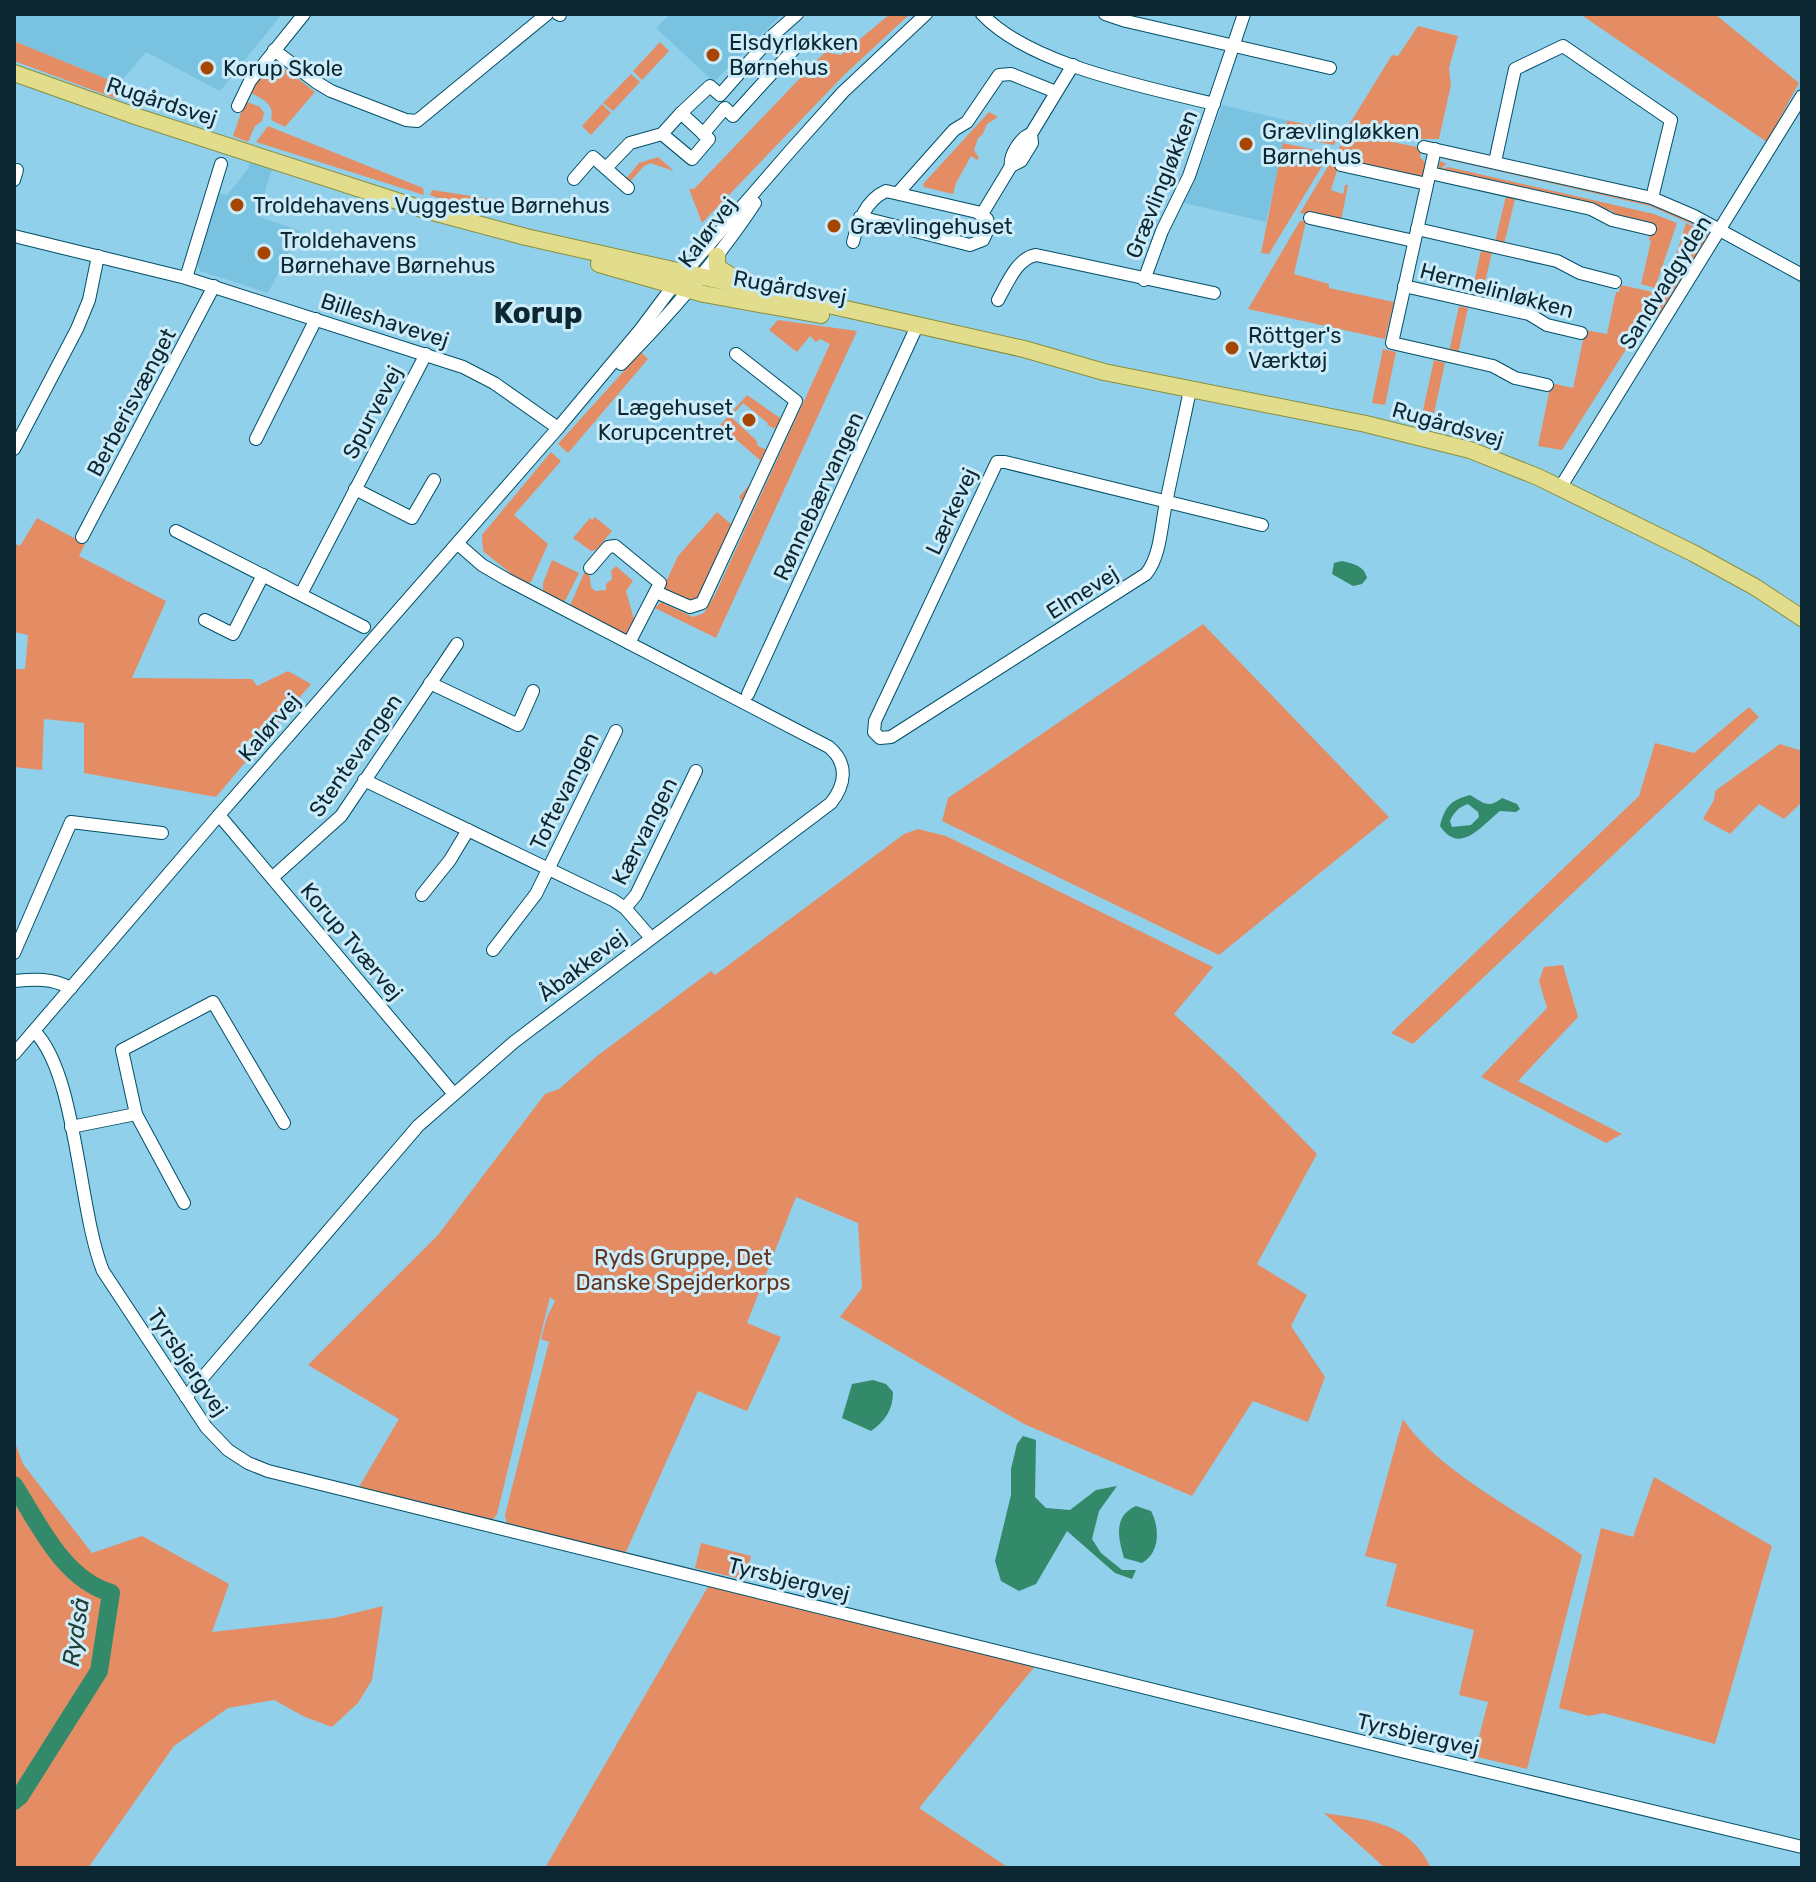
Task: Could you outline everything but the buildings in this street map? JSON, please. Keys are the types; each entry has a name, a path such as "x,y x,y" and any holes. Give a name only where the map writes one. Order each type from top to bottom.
{"main road":[{"name":"Rugårdsvej","path":"14,73 425,210 687,281 775,294 916,330"},
{"name":"Rugårdsvej","path":"526,237 569,254 687,281 916,330 1024,349 1051,359 1439,442 1501,461 1560,488 1722,568 1802,618"},
{"path":"717,256 719,270 775,294"},
{"path":"687,281 790,304 820,305"}],"street":[{"path":"238,106 250,81 304,14"},
{"path":"274,50 331,91 413,122 426,116 555,14"},
{"path":"606,168 630,143 662,134 710,86 720,95 797,14"},
{"name":"Kalørvej","path":"14,1054 640,330 687,281 783,160 843,92 926,14"},
{"name":"Grævlingløkken","path":"982,14 1008,34 1073,65 1102,76 1214,104"},
{"path":"1105,14 1330,68"},
{"name":"Grævlingløkken","path":"1144,280 1162,231 1189,176 1244,14"},
{"path":"1495,162 1515,69 1563,46 1671,120 1652,198"},
{"path":"762,48 779,65"},
{"path":"703,134 725,108 733,116 794,49"},
{"path":"982,214 1011,166 1011,159 1023,139 1031,134 1073,65"},
{"path":"898,193 954,130 967,122 999,75 1011,74 1056,92"},
{"name":"Sandvadgyden","path":"1560,488 1802,96"},
{"path":"662,134 692,159 709,139 681,113"},
{"name":"Hermelinløkken","path":"1547,385 1515,378 1493,366 1393,344 1391,340 1429,179 1430,148 1652,198 1802,275"},
{"path":"574,179 593,157 628,188"},
{"name":"Kalørvej","path":"687,281 717,256 783,160"},
{"path":"186,278 221,164"},
{"path":"1341,165 1591,209 1612,220 1650,229"},
{"path":"853,242 860,217 879,194 886,191 982,214 988,222 988,233 980,243 970,245 860,217"},
{"name":"Hermelinløkken","path":"1310,218 1557,261 1580,273 1615,282"},
{"name":"Billeshavevej","path":"14,236 214,286 463,367 494,383 558,428"},
{"name":"Grævlingløkken","path":"998,300 1020,263 1030,255 1214,293"},
{"path":"14,449 77,329 89,300 98,256"},
{"name":"Berberisvænget","path":"82,537 214,286"},
{"name":"Hermelinløkken","path":"1404,286 1529,314 1547,325 1581,333"},
{"path":"256,439 316,319"},
{"name":"Rønnebærvangen","path":"748,684 916,330"},
{"name":"Spurvevej","path":"301,594 426,354"},
{"path":"656,592 690,607 702,603 796,401 736,354"},
{"name":"Elmevej","path":"876,736 891,737 1143,578 1153,564 1190,390"},
{"name":"Lærkevej","path":"876,736 874,725 997,462 1166,502"},
{"name":"Spurvevej","path":"355,489 411,519 434,480"},
{"path":"1166,502 1262,525"},
{"path":"176,531 364,627"},
{"name":"Åbakkevej","path":"186,1397 418,1126 453,1093 514,1042 831,803 840,788 843,773 837,755 821,742 497,574 458,544"},
{"path":"590,568 608,547 615,546 660,583 629,643"},
{"path":"205,620 233,634 263,575"},
{"name":"Stentevangen","path":"273,877 341,816 457,644"},
{"name":"Stentevangen","path":"430,683 518,725 533,691"},
{"name":"Toftevangen","path":"493,950 523,914 616,731"},
{"name":"Kærvangen","path":"625,908 636,895 696,771"},
{"path":"364,780 625,908 651,938"},
{"name":"Korup Tværvej","path":"219,815 453,1093"},
{"path":"14,953 71,822 162,833"},
{"path":"422,895 450,860 468,830"},
{"path":"14,981 41,978 71,988"},
{"path":"184,1203 136,1114 122,1050 213,1002 284,1123"},
{"name":"Tyrsbjergvej","path":"34,1031 45,1042 52,1057 71,1127 94,1247 103,1271 206,1427 228,1450 248,1463 268,1471 1401,1751 1802,1847"},
{"path":"71,1127 136,1114"}],"shaded area":[{"name":"Korup Skole","path":"14,14 282,14 220,91 146,52 119,84 14,41"},
{"name":"Elsdyrløkken Børnehus","path":"670,14 780,16 714,82 656,28"},
{"name":"Grævlingløkken Børnehus","path":"1222,105 1290,121 1266,222 1184,203"},
{"path":"250,162 272,169 257,216 300,231 268,293 200,271 197,264 218,193 227,195"},
{"path":"1342,561 1363,570 1367,578 1362,584 1353,586 1332,574 1334,563"},
{"path":"1470,795 1489,804 1502,798 1517,804 1520,809 1516,812 1500,811 1471,835 1455,838 1440,826 1450,805","holes":["1468,804 1478,812 1479,817 1471,825 1452,827 1450,821 1462,807"]},
{"path":"873,1380 886,1384 893,1392 887,1414 871,1431 842,1418 852,1384"},
{"path":"1023,1436 1036,1440 1035,1497 1046,1508 1070,1510 1096,1490 1117,1486 1099,1511 1092,1539 1101,1553 1122,1570 1136,1570 1132,1579 1115,1573 1067,1531 1036,1584 1019,1591 1001,1581 995,1561 1011,1495 1011,1469 1017,1444"},
{"path":"1136,1506 1151,1511 1157,1532 1155,1547 1142,1563 1124,1558 1119,1535 1124,1516"}],"green space":[{"path":"890,14 910,14 844,75 702,223 689,189 694,189 825,52 841,55"},
{"path":"1580,14 1715,14 1799,83 1767,142"},
{"path":"1418,26 1458,36 1449,68 1451,85 1439,139 1398,139 1347,128 1392,55 1398,56"},
{"path":"14,41 119,84 117,99 14,61"},
{"path":"660,42 669,51 642,80 633,71"},
{"path":"272,58 315,92 285,127 271,120 271,109 266,102 249,92"},
{"path":"631,74 640,82 613,111 603,103"},
{"path":"245,101 260,107 264,113 248,142 233,136"},
{"path":"602,104 611,113 591,135 582,126"},
{"path":"989,112 998,117 987,124 978,138 974,150 979,158 977,160 971,156 953,194 924,187 923,184"},
{"path":"1287,121 1341,131 1334,145 1284,136"},
{"path":"268,126 423,188 424,195 256,142"},
{"path":"1348,133 1422,148 1420,157 1426,163 1422,179 1340,161 1331,190 1343,194 1345,185 1348,185 1341,221 1300,213"},
{"path":"1283,143 1330,153 1269,254 1261,253"},
{"path":"658,157 674,171 650,163 629,183 625,180 639,163"},
{"path":"1441,158 1649,203 1700,226 1706,230 1709,241 1654,326 1686,223 1703,232 1706,240 1703,229 1650,206"},
{"path":"1440,161 1447,164 1442,167 1444,169 1448,167 1654,214 1677,223 1655,288 1641,284 1651,241 1651,226 1614,215 1613,211 1438,171"},
{"path":"432,190 491,199 478,213 430,195"},
{"path":"1506,196 1515,199 1504,244 1495,242"},
{"path":"1300,221 1306,221 1294,274 1329,284 1329,288 1394,302 1385,339 1248,309"},
{"path":"1481,251 1492,253 1481,298 1471,296"},
{"path":"1621,285 1653,292 1639,329 1562,450 1538,446 1551,383 1573,388 1585,330 1607,334 1616,292 1619,292"},
{"path":"1459,306 1468,308 1458,354 1449,352"},
{"path":"778,320 857,331 716,638 655,608 661,602 693,617 704,613 830,344 820,339 816,342 810,336 797,352 769,330"},
{"path":"1383,349 1396,352 1385,405 1372,403"},
{"path":"641,352 648,359 568,453 558,444"},
{"path":"1434,360 1445,363 1434,413 1423,410"},
{"path":"747,395 783,420 774,437 776,429 767,425 743,403 731,417 756,440 758,446 767,450 771,444 743,508 740,509 742,502 739,497 755,478 760,460 725,430 715,431"},
{"path":"551,452 561,461 514,515 548,544 531,582 525,585 483,551 482,535"},
{"path":"717,512 732,525 698,599 690,602 667,591 664,586 678,556"},
{"path":"595,517 612,531 596,550 591,551 573,538 590,518"},
{"path":"37,518 85,544 79,556 166,601 132,678 252,679 257,686 288,671 311,684 216,797 84,773 84,723 44,719 42,770 14,767 14,669 25,669 28,635 14,632 14,543 20,546"},
{"path":"552,560 579,573 564,603 543,593 543,583"},
{"path":"616,566 633,581 626,591 635,623 627,635 569,608 585,571 595,591 606,590 606,584 612,579 611,571"},
{"path":"1203,624 1389,817 1219,955 942,821 948,798"},
{"path":"1749,707 1759,717 1413,1044 1391,1033 1639,796 1655,743 1694,753"},
{"path":"1780,744 1802,751 1802,802 1784,819 1759,804 1730,834 1703,819 1714,800 1715,791"},
{"name":"Ryds Gruppe, Det Danske Spejderkorps","path":"918,829 946,836 1213,967 1174,1014 1238,1073 1317,1154 1257,1264 1307,1295 1291,1326 1325,1377 1308,1422 1253,1401 1192,1496 1024,1424 840,1317 862,1288 858,1223 796,1197 747,1323 781,1337 747,1411 698,1391 625,1554 507,1524 505,1515 549,1342 541,1339 555,1301 550,1297 497,1514 492,1521 359,1487 399,1419 308,1365 438,1235 545,1094 559,1089 597,1056 711,971 715,975 904,834"},
{"path":"1563,965 1578,1017 1518,1081 1622,1134 1606,1143 1481,1077 1547,1008 1539,981 1544,967"},
{"path":"1403,1419 1419,1439 1461,1475 1582,1555 1527,1769 1474,1756 1488,1702 1459,1695 1474,1630 1386,1606 1397,1564 1365,1556"},
{"path":"14,1440 23,1464 92,1553 142,1536 229,1584 212,1632 334,1618 383,1606 372,1680 358,1703 332,1727 274,1700 228,1708 174,1746 88,1868 14,1868"},
{"path":"1654,1477 1772,1546 1715,1744 1603,1713 1589,1716 1559,1708 1601,1528 1633,1537"},
{"path":"701,1543 751,1556 745,1580 695,1568"},
{"path":"709,1585 1036,1665 919,1808 1009,1868 545,1868"},
{"path":"1324,1813 1372,1821 1400,1832 1412,1841 1431,1868 1385,1868"}],"waterway":[{"name":"Rydså","path":"14,1485 43,1533 66,1563 79,1576 111,1593 99,1671 14,1801"}],"place":[{"name":"Elsdyrløkken Børnehus","path":"713,55"},
{"name":"Korup Skole","path":"207,68"},
{"name":"Grævlingløkken Børnehus","path":"1246,144"},
{"name":"Troldehavens Vuggestue Børnehus","path":"237,205"},
{"name":"Grævlingehuset","path":"834,226"},
{"name":"Troldehavens Børnehave Børnehus","path":"264,253"},
{"name":"Röttger's Værktøj","path":"1232,348"},
{"name":"Lægehuset Korupcentret","path":"749,420"}],"district":[{"name":"Korup","path":"538,313"}]}
